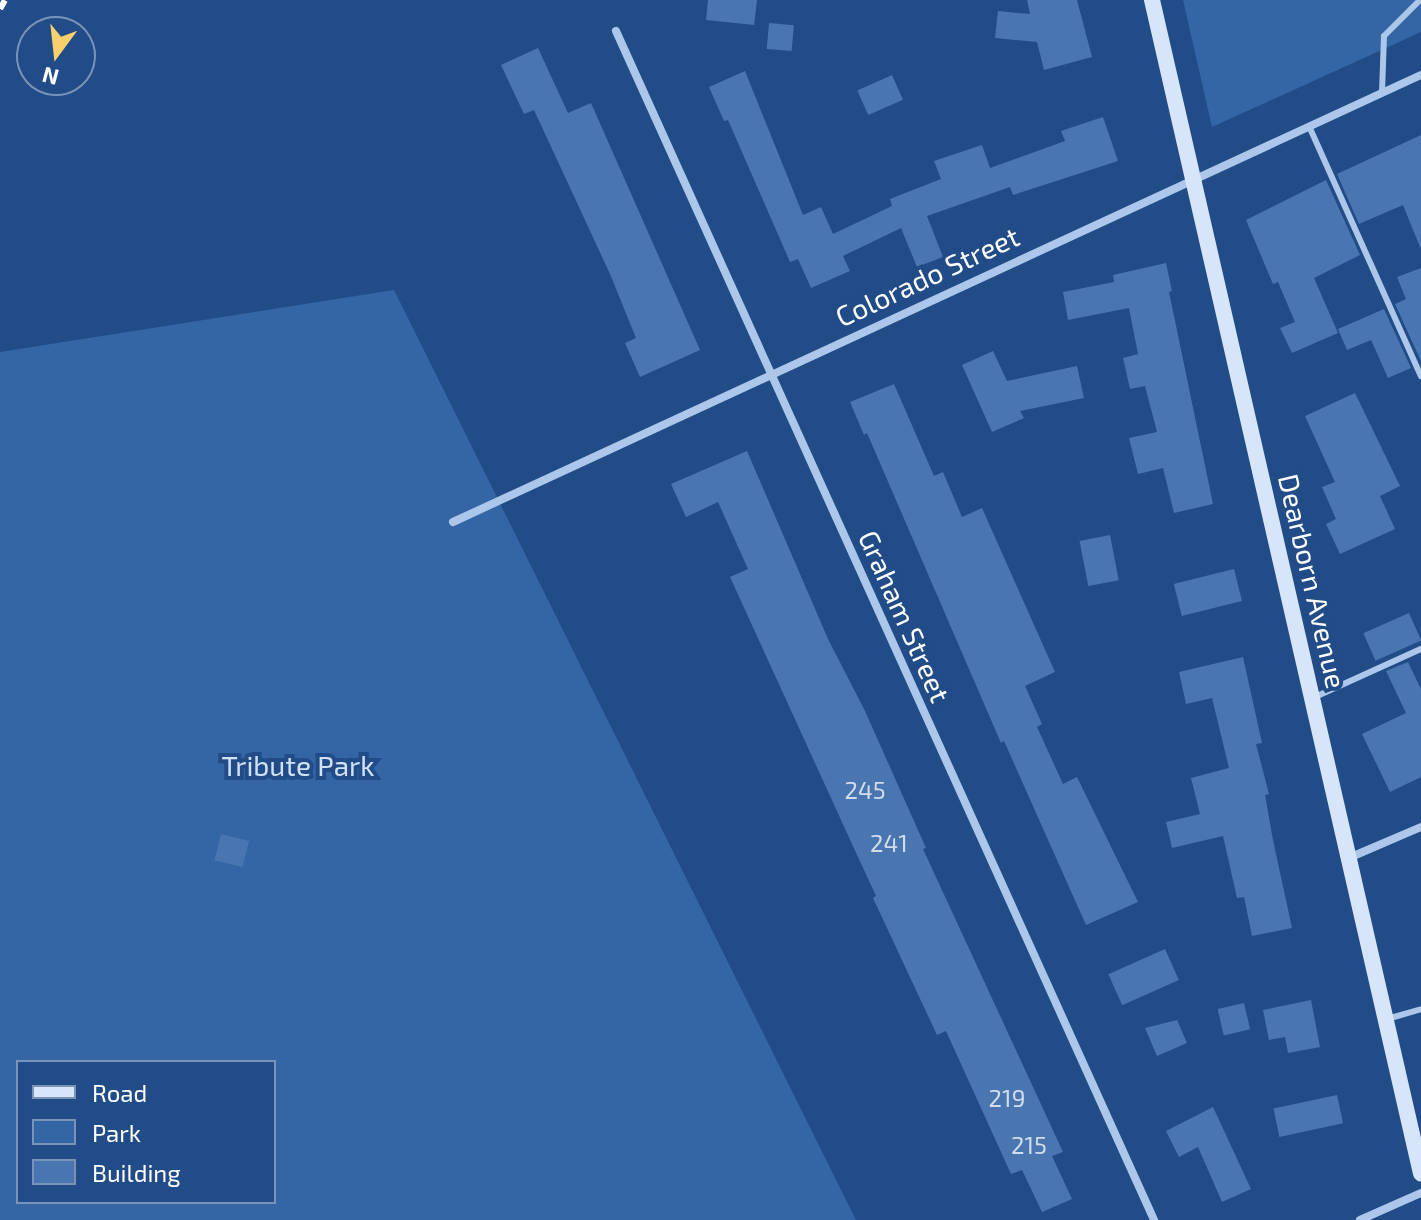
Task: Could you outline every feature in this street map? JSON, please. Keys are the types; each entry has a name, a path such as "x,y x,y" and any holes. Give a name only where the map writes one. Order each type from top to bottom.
{"street":[{"name":"Dearborn Avenue","path":"1152,0 1351,857 1421,1174"},
{"name":"Graham Street","path":"616,31 1154,1220"},
{"name":"Colorado Street","path":"453,522 770,372 1421,75"},
{"path":"1351,857 1421,827"},
{"path":"1360,1220 1421,1193"}],"lane":[{"path":"1382,93 1384,36 1420,0"},
{"path":"1309,126 1421,376"},
{"path":"1313,698 1421,649"},
{"path":"1387,1019 1421,1009"}],"green space":[{"path":"1183,0 1421,0 1421,32 1212,127"},
{"name":"Tribute Park","path":"394,290 856,1220 0,1220 0,352"}],"building":[{"path":"708,0 757,0 754,25 706,20"},
{"path":"1027,0 1077,0 1092,57 1044,70 1037,42 995,38 998,11 1030,14"},
{"path":"769,23 794,25 792,51 767,49"},
{"path":"538,48 568,113 591,103 700,350 640,377 625,343 636,338 610,274 534,110 524,114 501,65"},
{"path":"745,71 803,215 821,207 833,234 892,206 890,199 941,179 934,161 982,145 990,168 1065,141 1061,131 1103,117 1118,161 1013,195 1010,187 927,216 943,257 917,267 901,228 843,256 850,271 811,288 798,259 790,262 728,120 724,121 709,87"},
{"path":"892,75 903,100 868,115 857,90"},
{"path":"1421,135 1420,247 1403,205 1359,224 1337,174"},
{"path":"1326,180 1360,255 1314,278 1338,333 1292,353 1280,328 1295,322 1278,282 1273,284 1246,220"},
{"path":"1166,263 1172,291 1169,292 1213,504 1174,513 1163,468 1138,474 1129,438 1157,432 1145,386 1130,389 1123,358 1138,354 1129,308 1068,320 1063,292 1114,282 1113,275"},
{"path":"1421,268 1421,361 1395,304 1406,299 1397,277"},
{"path":"1384,309 1411,368 1388,378 1371,340 1347,350 1338,329"},
{"path":"993,351 1007,381 1077,366 1084,398 1020,411 1024,418 992,432 962,365"},
{"path":"894,384 934,476 943,472 962,517 982,508 1055,672 1025,686 1042,724 1037,727 1063,784 1077,777 1138,902 1086,925 1004,741 1001,743 867,433 864,435 850,402"},
{"path":"1355,393 1400,486 1380,496 1395,529 1340,554 1326,524 1336,519 1322,487 1335,482 1305,416"},
{"path":"747,451 828,639 865,711 926,848 923,849 1063,1152 1052,1156 1072,1199 1042,1212 1022,1170 1011,1174 946,1031 937,1035 873,898 876,896 730,577 748,569 718,502 686,517 671,484"},
{"path":"1110,535 1119,580 1088,586 1080,541"},
{"path":"1234,569 1242,601 1182,616 1174,584"},
{"path":"1409,613 1421,640 1376,661 1363,633"},
{"path":"1243,657 1262,743 1256,744 1269,794 1265,795 1292,928 1252,936 1244,897 1237,898 1223,836 1172,848 1166,822 1200,814 1191,778 1229,768 1212,698 1186,704 1179,672"},
{"path":"1408,662 1421,689 1421,777 1390,792 1362,734 1406,713 1386,671"},
{"path":"221,834 249,841 243,867 214,860"},
{"path":"1165,949 1179,980 1122,1005 1108,974"},
{"path":"1311,1000 1320,1047 1288,1053 1285,1037 1269,1040 1263,1010"},
{"path":"1244,1003 1250,1029 1224,1035 1218,1009"},
{"path":"1177,1020 1187,1043 1157,1056 1145,1028"},
{"path":"1337,1095 1343,1123 1279,1137 1273,1109"},
{"path":"1213,1107 1251,1189 1222,1202 1198,1147 1179,1157 1166,1131"}],"railway":[{"path":"0,9 5,0"}]}
